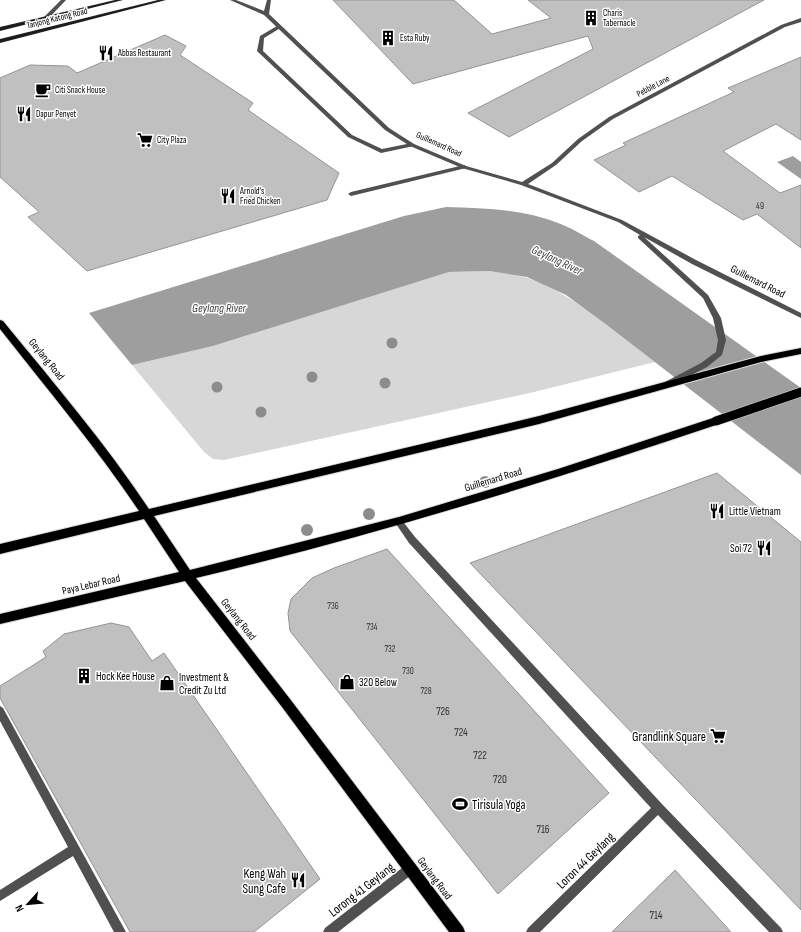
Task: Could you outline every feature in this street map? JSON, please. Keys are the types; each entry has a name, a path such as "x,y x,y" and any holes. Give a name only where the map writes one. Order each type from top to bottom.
{"main road":[{"name":"Tanjong Katong Road","path":"0,29 121,0"},
{"name":"Tanjong Katong Road","path":"0,41 164,0"},
{"name":"Geylang Road","path":"0,323 111,464 187,575 286,703 458,932"},
{"name":"Guillemard Road","path":"146,513 336,470 539,420 660,388 761,359 801,351"},
{"name":"Guillemard Road","path":"187,575 398,521 630,450 801,392"},
{"path":"0,548 146,513"},
{"name":"Paya Lebar Road","path":"0,619 187,575"}],"street":[{"path":"46,18 64,0"},
{"name":"Guillemard Road","path":"232,0 266,14 387,129 412,145 464,167 523,184 620,222 694,262 801,316"},
{"path":"266,14 269,0"},
{"name":"Pebble Lane","path":"523,184 554,164 580,140 611,118 783,26 801,20"},
{"path":"279,27 262,37 260,51 350,136 381,150 412,145"},
{"path":"351,194 464,167"},
{"name":"Guillemard Road","path":"620,222 651,246 706,297 717,318 722,340 719,353 704,365 660,388"},
{"path":"398,521 412,540 658,808 777,932"},
{"path":"0,711 120,932"},
{"name":"Loron 44 Geylang","path":"532,932 658,808"},
{"path":"0,896 74,849"},
{"name":"Lorong 41 Geylang","path":"329,932 410,868"}],"shaded area":[{"path":"489,271 528,278 562,294 579,304 655,362 534,392 224,460 213,459 204,452 132,365 213,346 449,272"}],"water":[{"path":"793,156 801,162 801,179 777,162"},
{"name":"Geylang River","path":"446,207 517,212 545,218 572,229 594,241 801,388 801,475 566,295 527,277 489,271 449,272 213,346 132,365 89,313 404,216"}],"building":[{"path":"333,0 454,0 492,34 551,18 528,0 764,0 509,137 468,113 593,49 588,36 413,84"},
{"name":"City Plaza","path":"165,35 186,46 180,55 253,103 248,110 339,173 327,200 87,271 28,217 39,212 0,177 0,78 30,65 68,66 77,73"},
{"path":"801,57 801,140 776,124 723,151 780,193 801,185 801,248 757,214 743,220 672,176 639,192 594,160 626,145 623,143 734,92 728,88"},
{"name":"Grandlink Square","path":"717,473 801,542 801,910 470,563"},
{"path":"387,549 609,793 498,894 290,631 288,613 291,599 312,578 334,568"},
{"path":"111,623 129,627 152,661 164,653 320,879 254,932 130,932 0,698 0,686 46,657 43,651 64,634"},
{"path":"675,870 731,932 612,932"}],"place":[{"name":"Charis Tabernacle","path":"591,18"},
{"name":"Esta Ruby","path":"388,38"},
{"name":"Abbas Restaurant","path":"106,53"},
{"name":"Citi Snack House","path":"43,90"},
{"name":"Dapur Penyet","path":"24,114"},
{"name":"City Plaza","path":"145,140"},
{"name":"Arnold's Fried Chicken","path":"228,196"},
{"name":"Little Vietnam","path":"717,511"},
{"name":"Soi 72","path":"764,548"},
{"name":"Hock Kee House","path":"84,676"},
{"name":"320 Below","path":"347,682"},
{"name":"Investment & Credit Zu Ltd","path":"167,683"},
{"name":"Grandlink Square","path":"718,736"},
{"name":"Tirisula Yoga","path":"460,804"},
{"name":"Keng Wah Sung Cafe","path":"298,880"}]}
